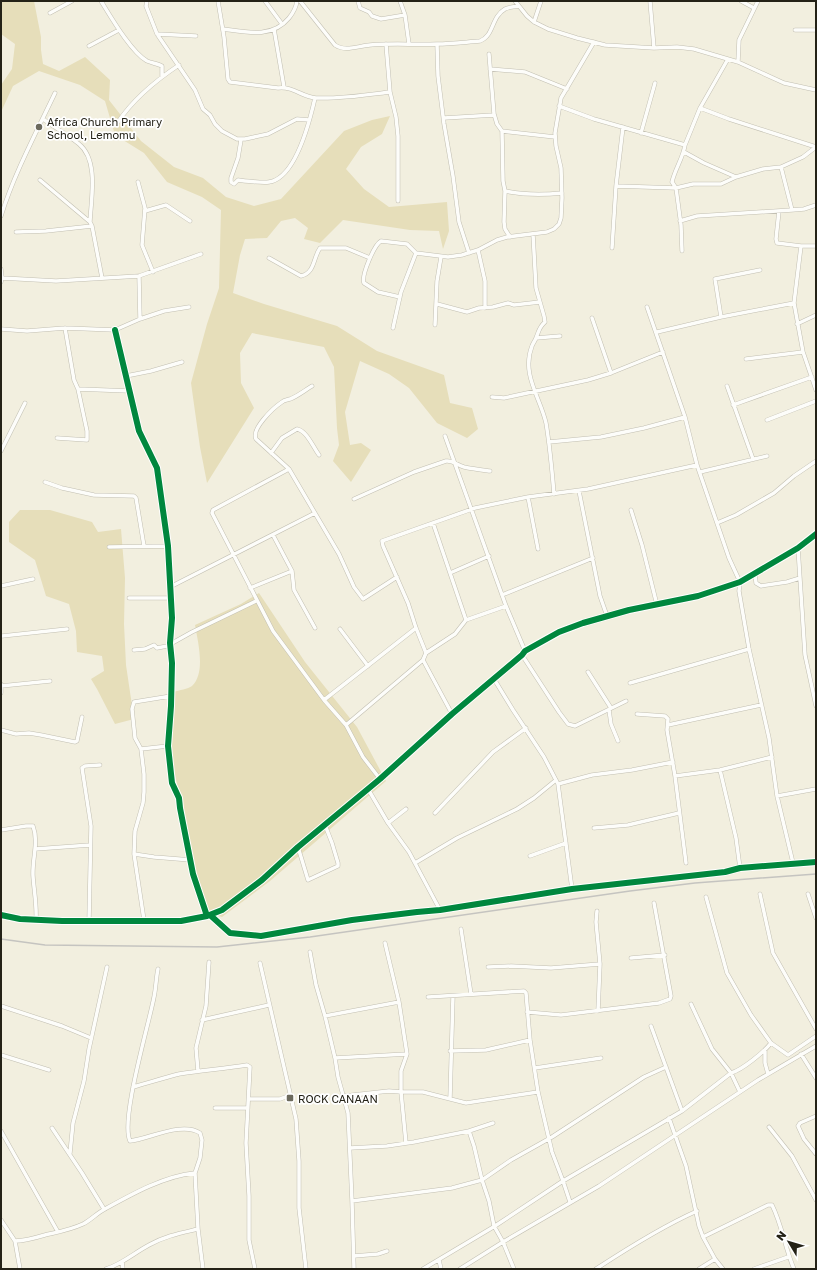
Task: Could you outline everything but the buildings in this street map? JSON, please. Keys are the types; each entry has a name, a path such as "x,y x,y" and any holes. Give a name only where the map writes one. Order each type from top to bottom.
{"street":[{"path":"50,13 72,1"},
{"path":"101,1 119,30 133,48 147,61 162,66 162,77"},
{"path":"146,1 146,6 157,34 195,90 203,109 210,115 215,124 228,136 241,140 268,134 297,119 309,120"},
{"path":"218,1 223,30 228,79 230,82 278,88 284,87 305,96 315,98 333,98 390,92"},
{"path":"265,1 282,24"},
{"path":"223,30 260,33 274,29 286,21 293,12 297,1"},
{"path":"300,1 335,45 340,49 386,44 438,44 480,41 486,39 492,25 501,12 505,9 518,6"},
{"path":"358,1 360,8 369,12 372,16 381,19 405,15"},
{"path":"400,1 405,15 409,44"},
{"path":"515,1 534,22 548,29 605,45 654,48 677,47 694,49 738,62 784,83 816,90"},
{"path":"534,22 541,1"},
{"path":"650,1 654,48"},
{"path":"741,1 754,8"},
{"path":"738,62 739,40 758,1"},
{"path":"274,29 284,87"},
{"path":"89,46 119,30"},
{"path":"795,30 816,30"},
{"path":"157,34 196,36"},
{"path":"400,297 378,292 364,283 362,279 376,246 381,241 407,244 416,253 448,257 478,250 497,240 547,232 554,229 559,224 561,218 562,193 561,168 555,137 559,106 561,98 594,42"},
{"path":"386,44 390,92 396,116 398,136 398,201"},
{"path":"438,44 438,76 453,176 458,222 469,253"},
{"path":"489,54 494,115 497,124 502,131 503,181 505,191 504,222 505,229 510,237"},
{"path":"682,251 676,188 672,182 700,108 728,59"},
{"path":"118,122 142,92 179,65"},
{"path":"490,69 525,72 567,89"},
{"path":"641,133 656,84"},
{"path":"1,216 22,164 55,93"},
{"path":"241,140 238,158 231,182 234,184 238,180 269,182 284,174 290,167 297,153 315,98"},
{"path":"559,106 623,128 685,145"},
{"path":"700,108 816,147"},
{"path":"444,118 494,115"},
{"path":"43,118 80,144 91,161 92,186 90,222"},
{"path":"612,248 616,186 623,128"},
{"path":"502,131 555,137"},
{"path":"616,186 676,188 694,184 721,184 736,177 781,167 803,157 816,147"},
{"path":"684,152 704,163 736,177"},
{"path":"781,167 792,210"},
{"path":"40,180 90,222 102,278"},
{"path":"138,182 145,211 142,246 153,272"},
{"path":"505,191 522,195 562,193"},
{"path":"145,211 166,205 190,220"},
{"path":"680,221 697,216 804,209 816,205"},
{"path":"779,211 776,239 777,243 816,246"},
{"path":"16,232 46,231 92,226"},
{"path":"533,234 533,259 536,288 545,322 540,326 529,357 531,381 544,413 549,442 554,494"},
{"path":"801,246 794,303 803,352 816,390"},
{"path":"269,258 301,276 310,271 320,248 346,248 370,258"},
{"path":"478,250 485,281 485,308"},
{"path":"393,328 400,297 416,253"},
{"path":"1,269 2,280 56,281 139,276 202,254"},
{"path":"435,325 437,281 441,257"},
{"path":"721,317 714,280 760,270"},
{"path":"139,276 140,319"},
{"path":"437,304 462,312 467,312 479,308 508,303 514,305 540,302"},
{"path":"657,332 721,317 794,303"},
{"path":"1,330 27,331 65,328 115,330 140,319 164,311 189,307"},
{"path":"647,307 657,332 685,417 697,465 729,558 740,582 739,591 749,649 772,757 777,796 792,863"},
{"path":"797,324 816,315"},
{"path":"592,318 612,373"},
{"path":"57,438 87,440 87,431 78,389 74,380 65,328"},
{"path":"115,330 139,431 157,468 168,546 172,618 170,644 172,663 171,696 168,746 172,783 180,800 180,808 193,874 208,916 230,933 261,936 352,920 440,910 572,889 725,872 740,868 816,862"},
{"path":"536,338 560,336"},
{"path":"492,397 504,398 588,380 612,373 663,352"},
{"path":"746,359 803,352"},
{"path":"126,376 151,372 182,362"},
{"path":"733,405 812,377"},
{"path":"312,386 291,399 281,403 266,417 256,430 254,436 290,469 339,554 354,587 363,599 397,577"},
{"path":"726,386 753,459"},
{"path":"78,389 129,391"},
{"path":"767,420 816,401"},
{"path":"1,451 25,402"},
{"path":"549,442 601,437 644,428 685,417"},
{"path":"271,453 282,438 297,429 306,436 319,455"},
{"path":"445,436 506,606 525,651"},
{"path":"1,439 6,442"},
{"path":"700,472 767,456"},
{"path":"354,499 414,472 446,461 451,461 465,467 490,471"},
{"path":"717,523 736,515 774,493 794,476 816,461"},
{"path":"426,653 408,603 382,541 392,536 472,509 528,498 579,491 697,465"},
{"path":"290,469 212,511 256,601 273,632 324,700 346,725 363,757 380,779"},
{"path":"46,482 62,488 94,495 134,496 136,498 144,546"},
{"path":"579,491 600,596 607,616"},
{"path":"528,498 538,550"},
{"path":"631,510 642,544 657,604"},
{"path":"170,586 315,513"},
{"path":"433,523 466,620"},
{"path":"1,915 20,919 88,921 181,921 208,916 228,906 262,880 298,847 380,779 525,651 566,629 607,616 706,594 740,582 798,548 816,534"},
{"path":"273,535 292,571 294,590 315,628"},
{"path":"108,548 168,546"},
{"path":"798,548 804,655 816,706"},
{"path":"450,573 489,556"},
{"path":"502,595 593,558"},
{"path":"250,588 292,571"},
{"path":"755,573 756,583 761,586 787,582 800,578"},
{"path":"1,586 33,579"},
{"path":"128,598 170,598"},
{"path":"134,650 144,649 154,644 157,648 167,646 192,632 256,601"},
{"path":"346,725 423,660 426,653 455,634 466,620 506,606"},
{"path":"324,700 416,628"},
{"path":"1,641 1,635 67,629"},
{"path":"340,629 368,666"},
{"path":"630,683 749,649"},
{"path":"522,655 568,724 575,726 626,701"},
{"path":"423,660 452,714"},
{"path":"588,672 610,709 611,724 618,741"},
{"path":"494,679 547,761 558,784 572,889"},
{"path":"1,693 1,685 50,681"},
{"path":"144,920 134,854 135,831 143,803 144,774 141,749 135,738 135,726 132,709 134,702 171,696"},
{"path":"668,725 761,705"},
{"path":"637,714 665,716 668,719 667,730 673,762 686,863"},
{"path":"1,730 16,734 29,733 75,742 77,741 82,717"},
{"path":"435,813 493,752 526,728"},
{"path":"141,749 168,746"},
{"path":"675,776 720,770 772,757"},
{"path":"558,784 592,775 632,770 673,762"},
{"path":"88,921 91,826 82,768 85,766 100,765"},
{"path":"720,770 736,838 740,868"},
{"path":"415,863 457,838 517,809 534,798 556,780"},
{"path":"368,789 388,823 415,863 440,910"},
{"path":"777,796 816,789"},
{"path":"388,823 406,809"},
{"path":"594,828 628,825 679,813"},
{"path":"298,847 308,880 338,866 332,843 325,825"},
{"path":"1,830 33,826 36,834 33,875 37,905 36,920"},
{"path":"530,856 566,843"},
{"path":"35,849 90,845"},
{"path":"134,854 191,860"},
{"path":"760,894 773,953 816,1029"},
{"path":"808,894 816,918"},
{"path":"706,897 726,973 751,1015 771,1043 788,1055 816,1036"},
{"path":"527,1012 561,1015 659,1003 670,999 671,996 665,955 656,920 654,903"},
{"path":"597,912 596,922 600,964 598,1011"},
{"path":"461,929 471,994"},
{"path":"385,943 399,1002 407,1054 401,1070 401,1092 406,1144"},
{"path":"310,952 316,984 348,1113 354,1269"},
{"path":"631,958 665,955"},
{"path":"198,1071 196,1048 206,1006 209,962"},
{"path":"260,963 296,1119 299,1161 299,1208 306,1269"},
{"path":"488,968 511,966 551,968 600,964"},
{"path":"70,1154 73,1123 84,1081 91,1038 107,967"},
{"path":"158,969 155,995 133,1087 127,1122 127,1136 130,1141 154,1136 168,1131 192,1129 200,1133 202,1140 200,1158 195,1173 198,1229 203,1269"},
{"path":"428,997 524,991 526,993 530,1040 538,1092 548,1139 564,1181 570,1202"},
{"path":"450,1099 450,1051 453,996"},
{"path":"325,1016 399,1002"},
{"path":"691,1004 712,1049 731,1073 740,1092"},
{"path":"202,1020 269,1005"},
{"path":"1,1006 62,1026 91,1038"},
{"path":"651,1026 682,1111"},
{"path":"450,1051 486,1050 530,1040"},
{"path":"423,1269 495,1226 564,1181 682,1111 731,1073 738,1071 765,1051 771,1043"},
{"path":"460,1269 502,1242 599,1186 740,1092 816,1046"},
{"path":"765,1051 765,1063 768,1074"},
{"path":"335,1058 407,1054"},
{"path":"801,1054 816,1078"},
{"path":"1,1055 49,1070"},
{"path":"535,1068 601,1058"},
{"path":"133,1087 198,1071 220,1070 247,1065 250,1067 246,1143 249,1196 249,1240 255,1269"},
{"path":"352,1201 452,1188 482,1180 511,1160 548,1139 644,1077 666,1067"},
{"path":"533,1094 538,1087"},
{"path":"344,1096 389,1091 423,1092 458,1102 473,1103 538,1092"},
{"path":"249,1098 280,1099 291,1095"},
{"path":"215,1108 248,1108"},
{"path":"816,1116 800,1123 798,1126 804,1139 816,1154"},
{"path":"668,1118 686,1166 697,1211 699,1226 703,1237 715,1259 723,1269"},
{"path":"350,1148 406,1144 469,1132 493,1123"},
{"path":"769,1127 792,1156 816,1200"},
{"path":"52,1128 104,1209"},
{"path":"1,1131 58,1232"},
{"path":"469,1132 495,1226 514,1269"},
{"path":"15,1241 66,1231 83,1224 104,1209 156,1183 182,1174 195,1173"},
{"path":"703,1237 768,1205 772,1205 788,1256 794,1269"},
{"path":"596,1269 645,1238 697,1211"},
{"path":"1,1220 15,1241 20,1269"},
{"path":"106,1269 122,1262 139,1250 161,1239 177,1233 198,1229"},
{"path":"354,1256 378,1254 387,1251"},
{"path":"754,1269 788,1256"},
{"path":"699,1269 715,1259"},
{"path":"439,1260 441,1269"},
{"path":"122,1262 122,1269"}],"shaded area":[{"path":"1,1 34,1 41,37 43,64 59,71 85,57 110,80 109,100 141,141 174,167 203,178 226,197 254,206 281,199 344,131 372,120 390,116 382,134 361,147 346,169 364,189 389,207 447,202 449,231 443,249 439,231 410,230 343,220 320,243 304,239 308,228 295,218 281,221 267,238 245,239 240,255 233,293 337,326 377,351 444,375 450,403 472,408 478,429 467,438 437,423 409,388 389,374 360,361 345,412 350,445 361,443 371,450 351,482 333,461 339,445 334,367 324,347 252,333 240,353 241,383 254,408 207,483 200,447 191,383 207,324 219,288 221,210 202,197 167,182 144,153 115,135 105,101 80,85 39,71 13,86 1,112 1,85 12,69 15,44 1,34"},
{"path":"20,510 50,510 92,522 98,532 121,529 125,578 124,624 126,665 134,719 115,724 91,679 104,671 102,656 77,652 76,631 69,604 46,596 35,560 9,542 9,522"},
{"path":"259,593 305,662 357,727 386,781 270,881 222,917 203,911 170,750 174,692 192,686 199,673 200,657 195,625 241,604"}],"railway":[{"path":"1,939 45,945 217,947 310,937 695,883 816,874"}],"cycle path":[{"path":"115,330 139,431 157,468 168,546 172,618 170,643 172,663 171,706 168,746 172,783 179,798 193,874 207,916"},
{"path":"1,915 20,919 62,921 181,921 207,916 222,910 262,880 298,847 380,779 525,651 559,632 583,623 629,610 698,596 740,582 798,548 816,534"},
{"path":"210,915 230,933 261,936 352,920 440,910 572,889 725,872 740,868 816,862"}],"place":[{"name":"Africa Church Primary School, Lemomu","path":"39,127"},
{"name":"ROCK CANAAN","path":"290,1098"}]}
